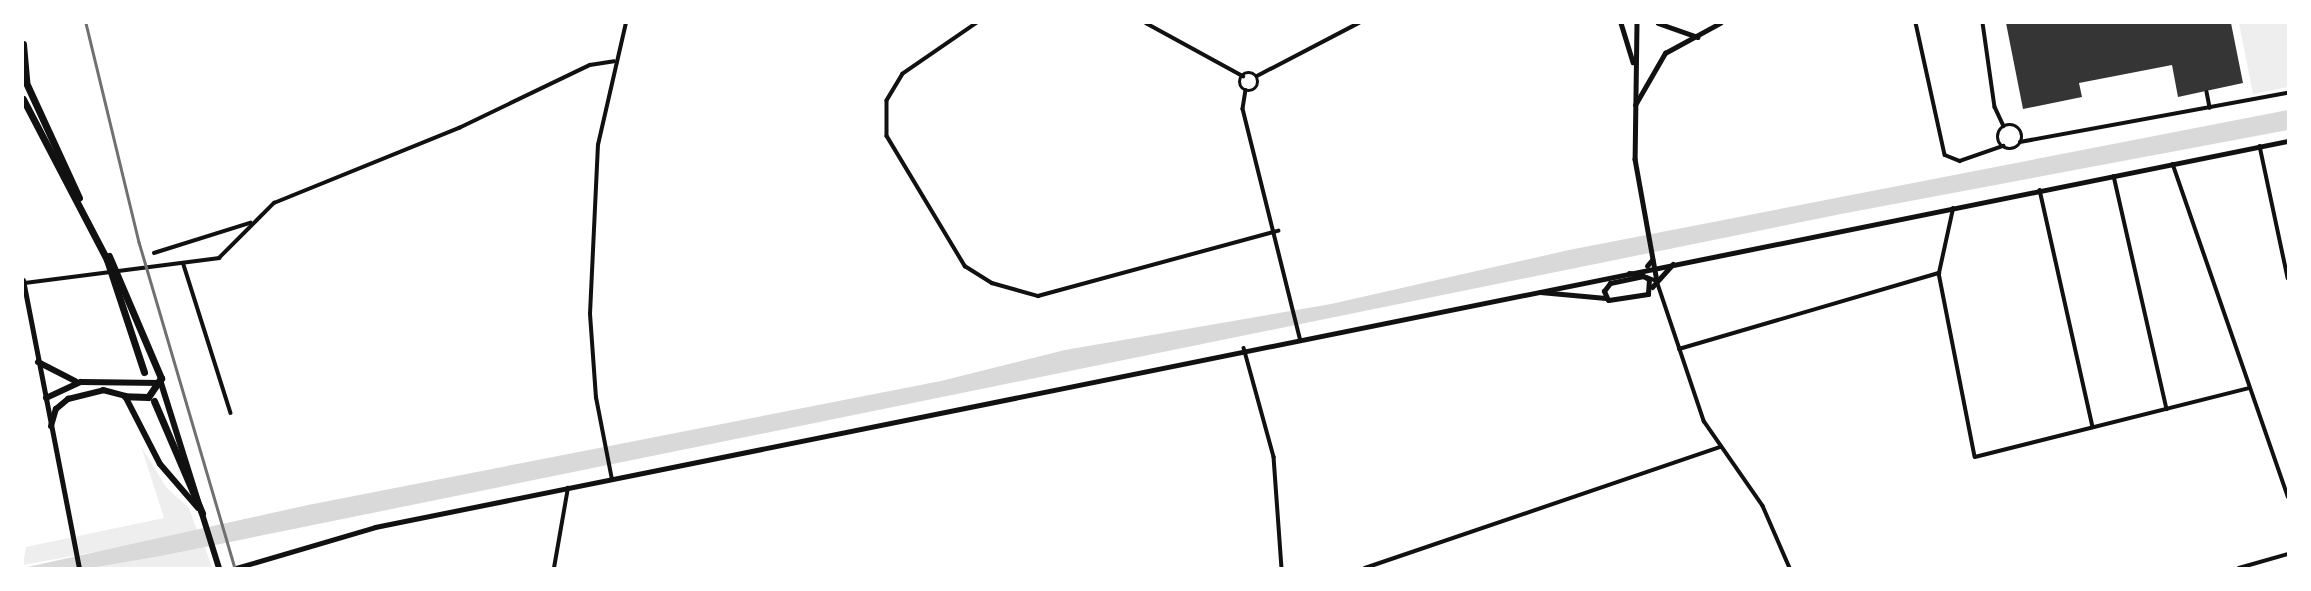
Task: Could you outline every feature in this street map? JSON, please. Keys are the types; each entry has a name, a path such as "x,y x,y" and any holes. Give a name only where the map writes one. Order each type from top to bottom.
{"highway":[{"path":"23,44 23,78 99,244 144,372"},
{"path":"23,67 23,78"},
{"path":"23,99 84,212"},
{"path":"99,244 121,275 161,383 219,568"},
{"path":"38,362 60,378 80,382 161,383"},
{"path":"46,398 80,382"},
{"path":"46,398 68,399 103,390 125,396 148,397 161,383"},
{"path":"125,396 160,464 202,513"},
{"path":"51,426 56,409 68,399"},
{"path":"153,401 202,513"}],"main road":[{"path":"236,568 374,527 612,480 1300,335 1530,292 1647,267 1654,262 1675,262 1953,209 2288,141"},
{"path":"1530,292 1582,291 1615,302 1650,291 1675,262"},
{"path":"1625,272 1645,277"},
{"path":"1605,298 1610,283 1625,272"},
{"path":"1645,277 1650,291"},
{"path":"1610,283 1645,277"},
{"path":"23,282 79,568"}],"street":[{"path":"612,480 602,434 590,314 598,145 614,61 626,23"},
{"path":"977,23 903,74 887,100 887,136 965,266 992,283 1038,296 1278,231"},
{"path":"1146,23 1243,76 1256,76 1359,23"},
{"path":"1621,23 1634,65"},
{"path":"1637,23 1634,106 1644,220 1662,300 1679,349 1720,447 1763,506 1790,568"},
{"path":"1658,23 1698,37"},
{"path":"1634,106 1665,53 1720,23"},
{"path":"1916,23 1945,155 1960,160 2021,142 2288,93"},
{"path":"1983,23 1995,107 2004,126"},
{"path":"154,253 250,223 290,196 459,128 590,65 614,61"},
{"path":"1243,76 1246,90 1243,109 1278,231 1300,335"},
{"path":"1246,90 1257,86 1256,76"},
{"path":"2207,92 2210,108"},
{"path":"2003,146 1998,136 2004,126"},
{"path":"2004,126 2018,128 2021,142"},
{"path":"2260,146 2288,278"},
{"path":"2174,164 2288,497"},
{"path":"2114,176 2167,410"},
{"path":"2040,190 2093,428"},
{"path":"1953,209 1939,273 1975,457 2249,388"},
{"path":"23,282 184,265 225,254 250,223"},
{"path":"184,265 231,413"},
{"path":"1679,349 1939,273"},
{"path":"1645,277 1657,281"},
{"path":"1650,291 1662,300"},
{"path":"1244,348 1274,457 1282,568"},
{"path":"1365,568 1720,447"},
{"path":"554,568 568,488"},
{"path":"2239,568 2288,554"}],"shaded area":[{"path":"2239,23 2288,23 2288,87 2253,94"},
{"path":"2288,110 2288,130 1841,214 161,556 91,568 23,568 308,505 941,381 1065,350 1331,304 1569,250"},
{"path":"141,446 166,487 189,508 198,533 23,565 26,547 164,518"},
{"path":"205,547 212,568 91,568 161,556"}],"building":[{"path":"2006,23 2231,23 2243,83 2178,97 2172,65 2079,83 2082,97 2023,109"}],"railway":[{"path":"86,23 139,242 235,568"}]}
